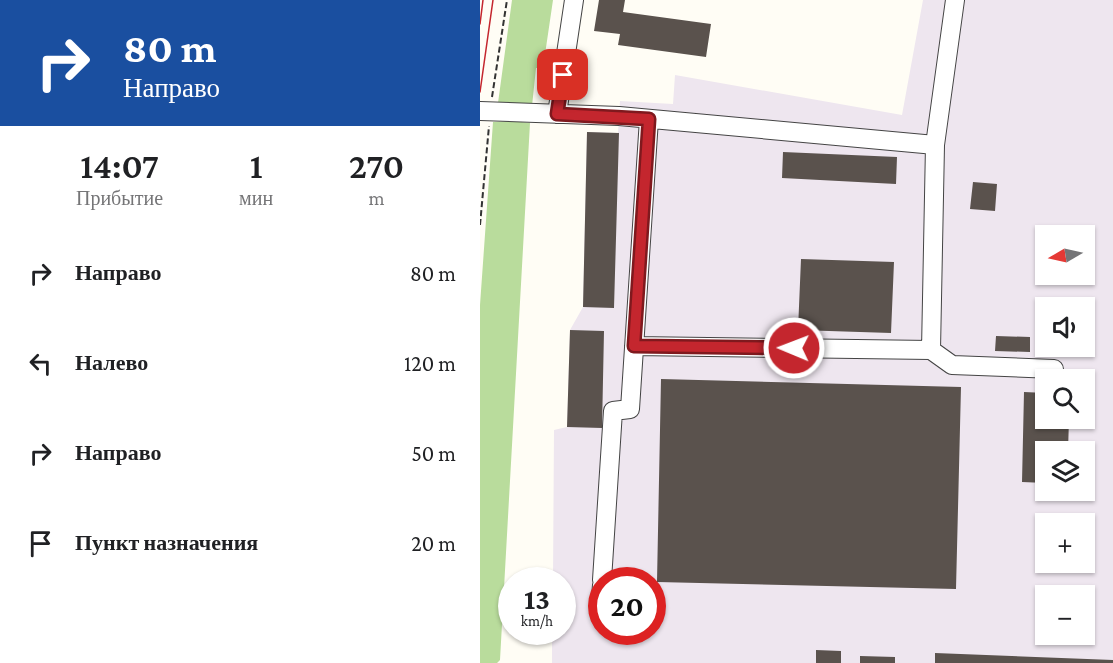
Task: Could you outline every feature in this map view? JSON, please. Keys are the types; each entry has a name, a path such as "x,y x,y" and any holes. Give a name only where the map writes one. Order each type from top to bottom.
{"lane":[{"path":"557,114 574,0"},
{"path":"931,350 935,145 955,0"},
{"path":"480,111 649,119 935,145"},
{"path":"603,567 613,411 630,409 649,119"},
{"path":"634,346 931,350 952,365 1054,369"}],"shaded area":[{"path":"923,0 1113,0 1113,663 552,663 552,645 576,645 576,567 553,567 554,430 567,427 570,330 583,307 587,132 618,133 620,101 673,104 675,75 902,115"}],"green space":[{"path":"512,0 553,0 543,68 536,68 532,106 498,103"},
{"path":"493,122 530,123 505,567 498,567 500,660 497,663 480,663 480,305"}],"building":[{"path":"599,0 625,0 623,12 711,24 706,57 618,45 620,34 594,31"},
{"path":"587,132 619,133 614,308 583,307"},
{"path":"783,152 897,157 896,184 782,178"},
{"path":"973,182 997,184 995,211 970,209"},
{"path":"801,259 894,262 891,333 798,330"},
{"path":"570,330 604,331 602,428 567,427"},
{"path":"996,336 1030,337 1030,352 995,351"},
{"path":"661,379 961,387 956,589 666,582 666,567 657,567"},
{"path":"1024,392 1035,392 1035,429 1069,429 1068,441 1035,441 1035,483 1022,482"},
{"path":"816,650 841,651 841,663 816,663"},
{"path":"935,653 1113,660 1113,663 935,663"},
{"path":"860,656 895,657 895,663 860,663"}],"tram line":[{"path":"480,24 483,0"},
{"path":"480,92 493,0"}],"route":[{"path":"563,75 557,114 649,119 634,346 794,348"}]}
